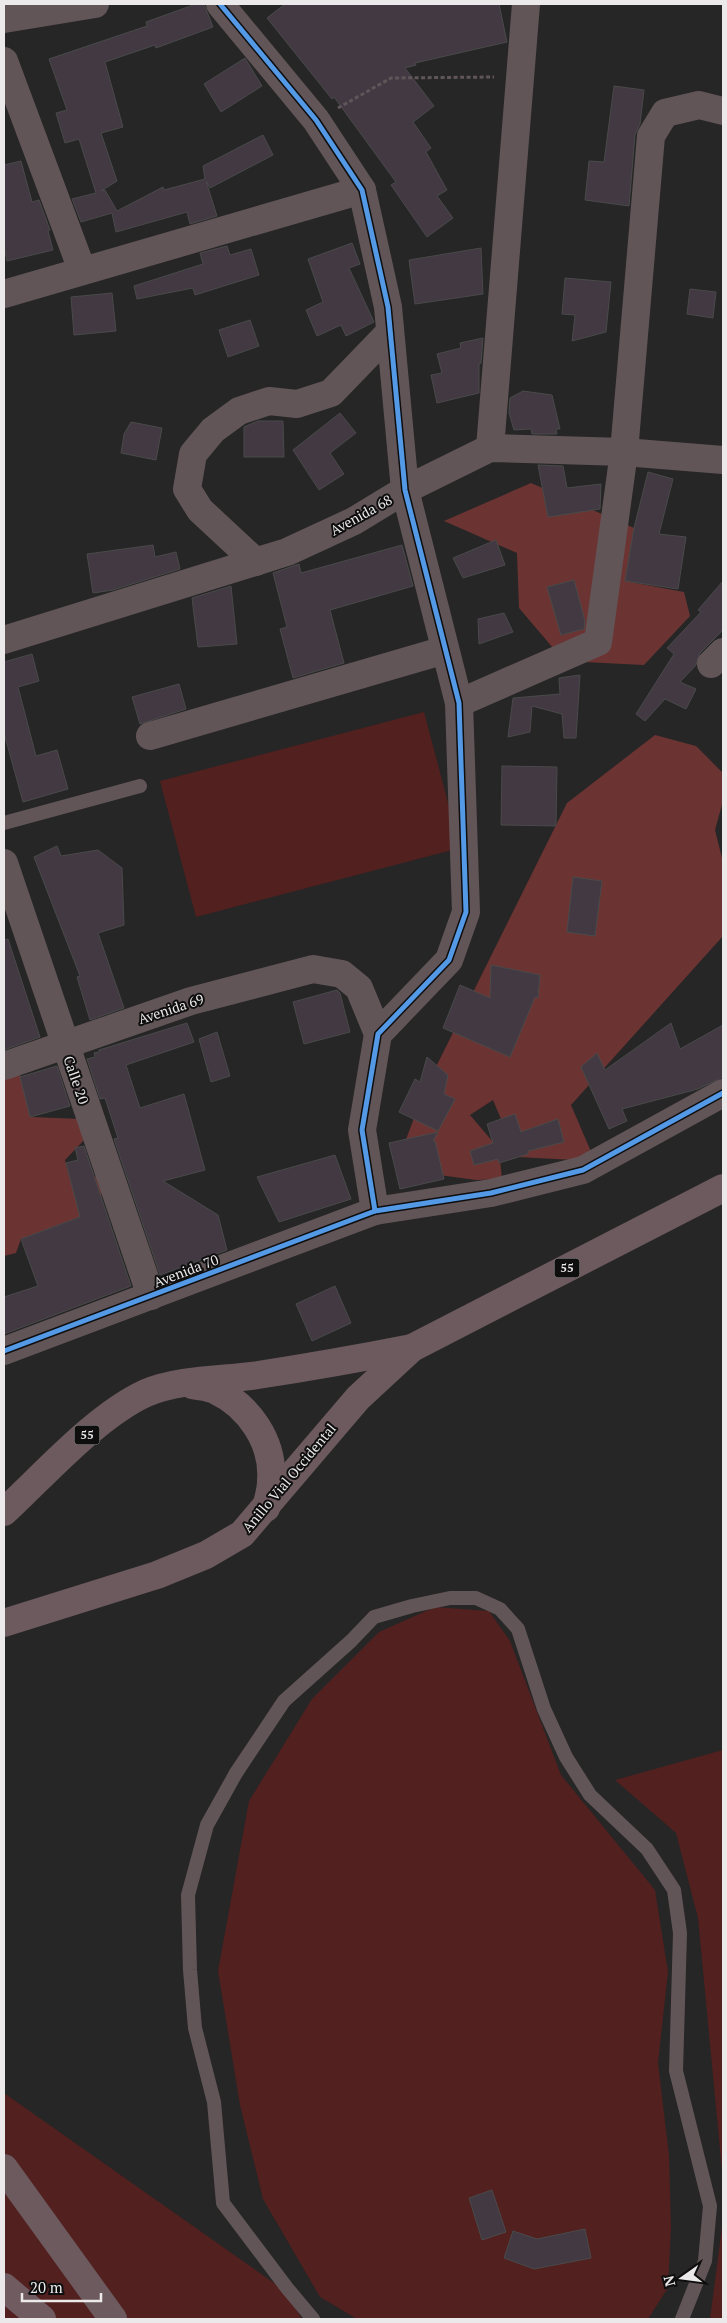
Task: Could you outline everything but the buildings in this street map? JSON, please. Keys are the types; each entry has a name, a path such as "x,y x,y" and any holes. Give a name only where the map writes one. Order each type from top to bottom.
{"highway":[{"name":"Anillo Vial Occidental","path":"4,1623 157,1575 206,1555 242,1534 358,1398 412,1348 723,1188"},
{"name":"Anillo Vial Occidental","path":"4,1512 93,1429 123,1406 148,1393 186,1383 257,1375 412,1348"},
{"path":"186,1383 214,1390 238,1404 257,1425 268,1451 272,1480 266,1508"},
{"path":"4,2168 113,2319"}],"main road":[{"path":"4,2287 42,2319"}],"street":[{"path":"4,19 95,4"},
{"path":"220,4 316,120 362,190 388,307 405,490 444,650 459,703 466,912 449,960 378,1034 362,1130 376,1211"},
{"path":"490,448 526,4"},
{"path":"4,61 82,270"},
{"path":"459,703 598,642 624,452 651,136 665,113 699,105 723,111"},
{"path":"4,294 362,190"},
{"path":"256,562 200,510 187,489 192,454 213,430 239,411 269,401 297,404 331,393 390,332"},
{"name":"Avenida 68","path":"4,640 286,552 354,521 405,490 490,448 624,452 723,460"},
{"path":"150,736 444,650"},
{"name":"Calle 20","path":"4,863 64,1045 151,1296"},
{"name":"Avenida 69","path":"4,1066 191,1001 313,969 342,974 359,988 378,1034"},
{"name":"Avenida 70","path":"4,1351 376,1211 491,1194 583,1170 723,1093"}],"lane":[{"path":"4,822 140,786"},
{"path":"313,2319 287,2288 223,2203 214,2102 195,2028 190,1970 188,1895 207,1825 236,1773 284,1701 351,1641 374,1617 450,1598 476,1598 500,1609 518,1630 544,1709 566,1756 590,1795 646,1849 674,1890 680,1933 676,2071 710,2206 705,2261 682,2319"}],"path":[{"path":"316,120 392,78 520,77"}],"shaded area":[{"path":"531,483 634,528 625,581 684,592 690,616 644,665 564,661 519,608 517,553 444,521"},
{"path":"424,712 460,848 196,917 160,781"},
{"path":"655,735 696,746 723,773 723,801 715,830 723,862 723,936 571,1105 595,1161 517,1157 493,1100 470,1115 499,1149 502,1179 476,1180 395,1169 424,1091 567,803"},
{"path":"20,1075 31,1117 81,1119 86,1138 65,1160 71,1183 102,1175 101,1209 21,1239 16,1253 4,1256 4,1079"},
{"path":"435,1607 489,1611 510,1641 561,1775 655,1890 668,1972 658,2063 669,2155 671,2227 668,2288 648,2319 357,2319 320,2297 263,2199 240,2105 218,1971 249,1801 312,1699 379,1632"},
{"path":"723,1750 723,2181 698,1918 676,1833 615,1780"},
{"path":"4,2093 284,2290 302,2319 4,2319"},
{"path":"723,2219 723,2319 710,2319"}],"cycle path":[{"path":"220,4 316,120 362,190 388,307 405,490 459,703 466,912 449,960 378,1034 362,1130 375,1211"},
{"path":"4,1351 375,1211 491,1193 583,1170 723,1093"}]}
